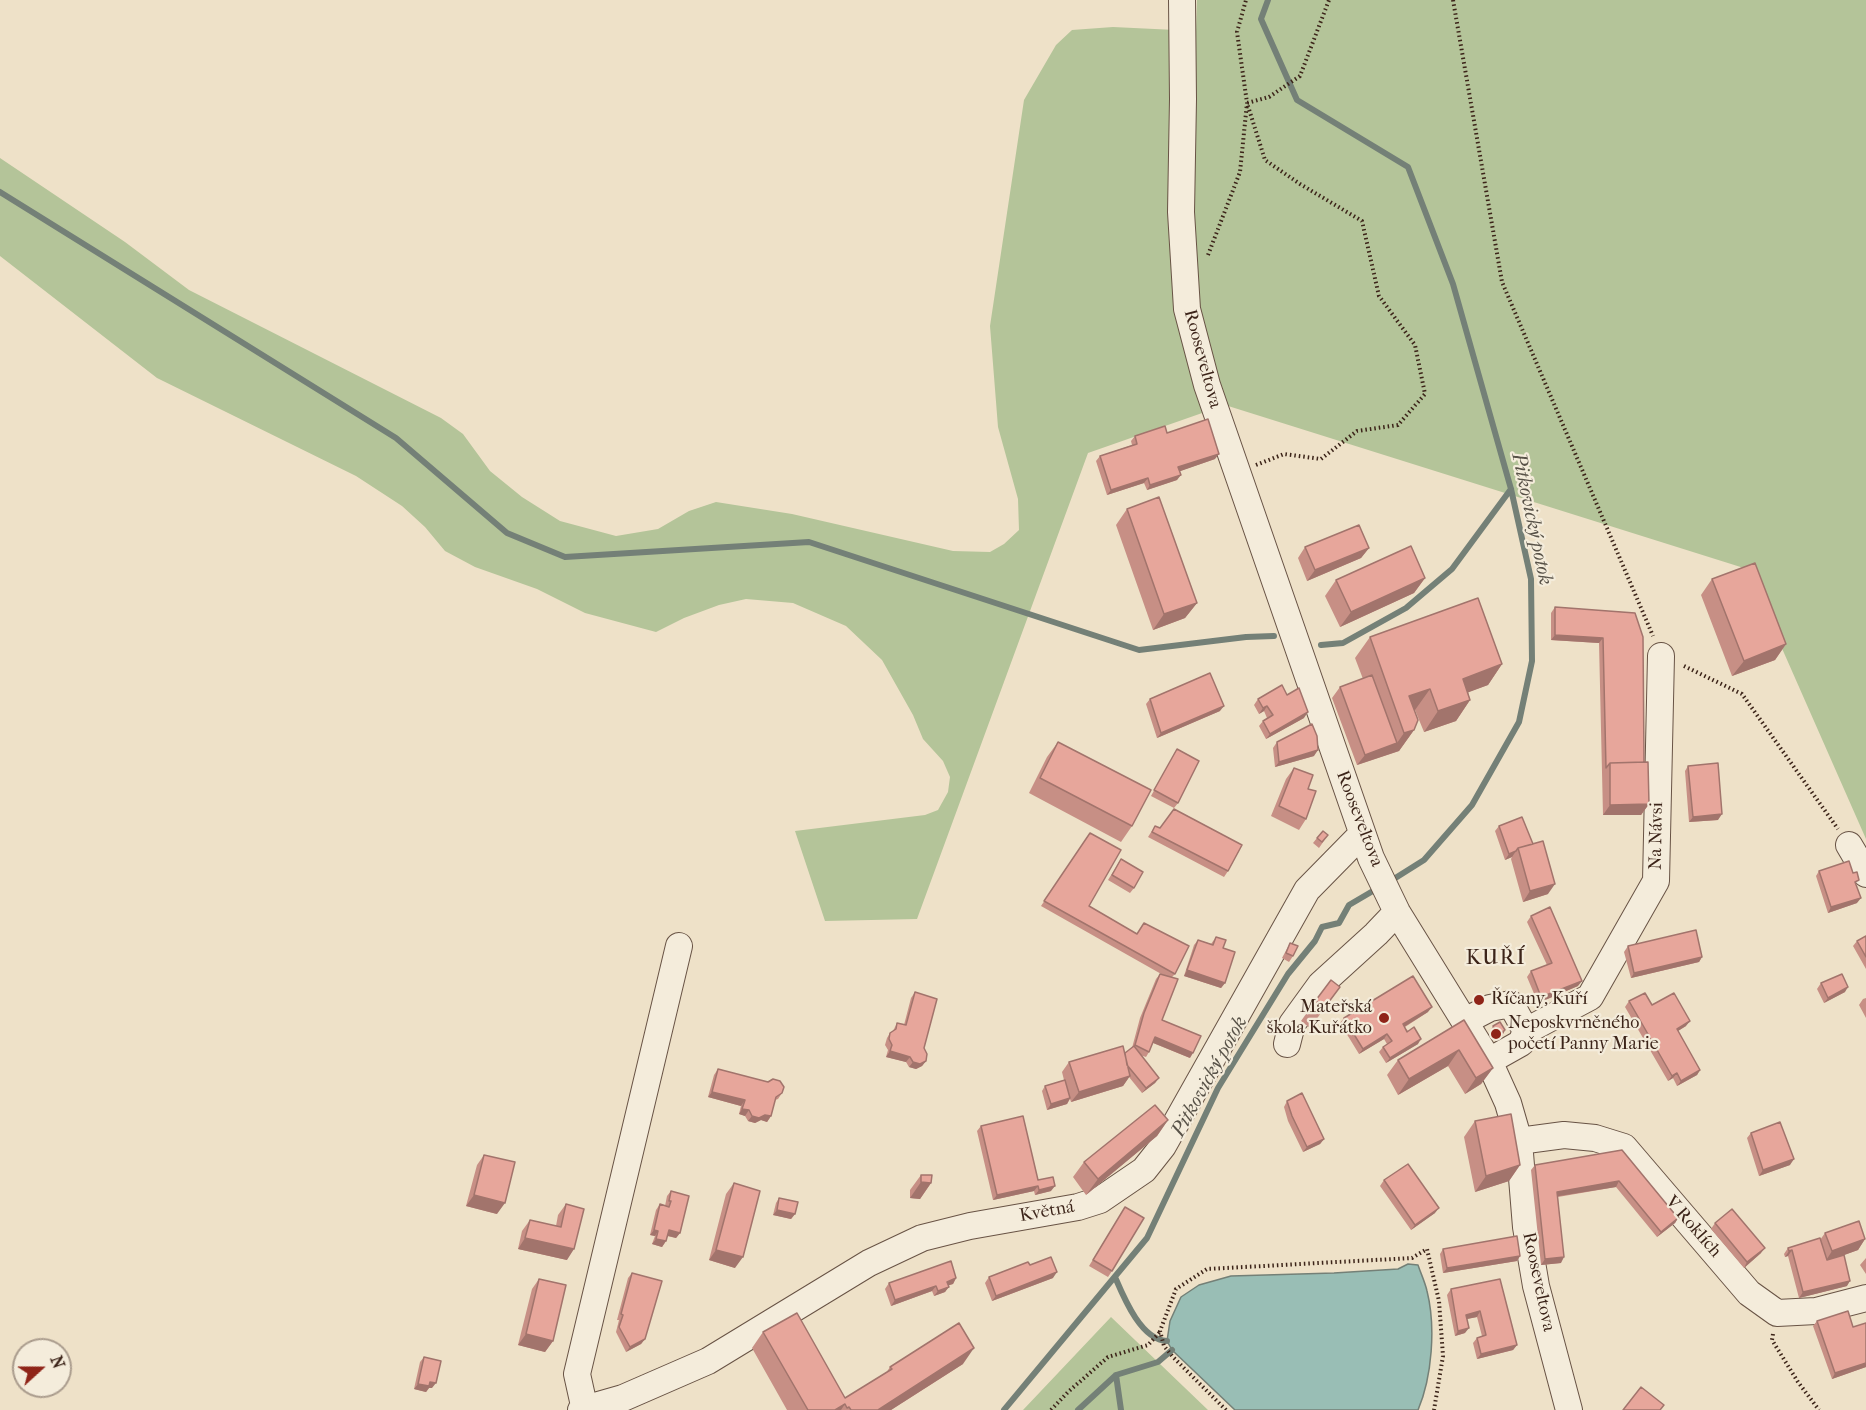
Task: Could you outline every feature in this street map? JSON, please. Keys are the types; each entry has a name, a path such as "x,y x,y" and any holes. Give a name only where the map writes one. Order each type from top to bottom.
{"street":[{"name":"Rooseveltova","path":"1182,11 1181,212 1187,309 1207,385 1371,858 1394,906 1489,1061 1508,1103 1519,1141 1526,1227 1536,1286 1569,1410"},
{"name":"Na Návsi","path":"1489,1061 1521,1042 1526,1031 1590,998 1656,881 1661,656"},
{"name":"Květná","path":"584,1410 623,1398 708,1361 869,1263 922,1238 969,1226 1100,1200 1144,1170 1163,1146 1307,890 1362,834"},
{"path":"1849,845 1866,874"},
{"path":"1287,1044 1292,1024 1321,984 1376,934 1394,906"},
{"path":"584,1410 577,1374 679,946"},
{"path":"1465,1021 1490,1008 1511,1004 1526,1031"},
{"name":"V Roklích","path":"1519,1141 1564,1135 1595,1138 1624,1147 1749,1293 1777,1313"},
{"path":"1777,1313 1816,1311 1866,1298"}],"path":[{"path":"1237,472 1284,454 1321,459 1357,431 1398,425 1425,394 1415,345 1378,296 1362,221 1265,160 1247,103 1237,32 1246,0"},
{"path":"1247,103 1269,97 1300,76 1329,0"},
{"path":"1453,0 1502,282 1661,656 1742,694 1849,845"},
{"path":"1208,256 1240,172 1247,103"},
{"path":"1051,1410 1108,1357 1148,1345 1161,1334 1176,1289 1207,1269 1412,1258 1427,1250 1439,1301 1443,1356 1434,1410"},
{"path":"1777,1313 1772,1340 1798,1382 1819,1410"},
{"path":"1161,1334 1167,1351 1226,1410"}],"green space":[{"path":"1197,0 1866,0 1866,839 1747,569 1225,405 1088,453 917,919 825,921 795,831 925,815 938,810 948,792 950,777 943,761 923,739 913,715 882,660 846,626 793,603 746,599 719,605 684,618 656,632 585,613 537,589 475,567 445,551 425,527 402,506 356,476 157,378 0,256 0,158 125,242 189,290 441,418 463,434 490,471 522,497 560,521 616,536 658,529 689,511 716,502 792,514 953,551 990,552 1004,544 1019,530 1018,499 998,427 990,326 1024,100 1056,45 1072,30 1113,27 1196,31"},
{"path":"1111,1317 1208,1410 1023,1410"}],"water":[{"path":"1408,1264 1418,1265 1430,1305 1431,1352 1427,1383 1418,1410 1235,1410 1172,1350 1167,1341 1170,1321 1181,1297 1199,1285 1231,1276 1398,1269"}],"building":[{"path":"1208,419 1219,454 1178,467 1181,475 1150,485 1148,478 1111,490 1100,456 1137,444 1135,436 1165,426 1167,433"},
{"path":"1159,497 1197,603 1164,614 1127,509"},
{"path":"1359,525 1369,548 1315,570 1305,547"},
{"path":"1411,546 1425,578 1351,612 1336,580"},
{"path":"1755,563 1786,644 1744,661 1712,579"},
{"path":"1478,598 1502,664 1463,679 1470,700 1438,711 1430,689 1409,696 1418,720 1414,730 1404,733 1370,637"},
{"path":"1555,607 1635,613 1643,637 1644,762 1610,763 1606,768 1603,638 1555,635"},
{"path":"1210,673 1224,706 1161,733 1150,699"},
{"path":"1372,675 1397,743 1365,755 1340,687"},
{"path":"1282,685 1287,695 1299,688 1308,712 1270,734 1263,721 1273,715 1267,706 1263,708 1258,699"},
{"path":"1312,724 1317,736 1318,750 1279,762 1277,742"},
{"path":"1058,742 1151,790 1132,826 1040,778"},
{"path":"1177,749 1199,761 1178,803 1154,790"},
{"path":"1648,762 1649,804 1610,805 1610,763"},
{"path":"1718,763 1722,814 1693,817 1688,766"},
{"path":"1294,768 1313,775 1308,789 1316,791 1306,819 1279,806"},
{"path":"1174,809 1242,845 1228,871 1152,832 1155,826 1160,828"},
{"path":"1522,817 1533,844 1518,848 1509,854 1499,826"},
{"path":"1323,831 1328,835 1322,842 1317,838"},
{"path":"1090,833 1121,850 1089,906 1137,934 1144,923 1189,946 1175,974 1044,901"},
{"path":"1543,841 1555,884 1530,891 1518,848"},
{"path":"1121,859 1143,872 1134,888 1112,875"},
{"path":"1849,861 1853,873 1857,872 1859,880 1855,882 1861,898 1831,907 1819,871"},
{"path":"1550,907 1582,981 1541,997 1531,971 1552,963 1531,916"},
{"path":"1696,930 1702,957 1634,973 1628,946"},
{"path":"1866,936 1866,957 1857,941"},
{"path":"1216,937 1226,940 1223,948 1235,952 1225,983 1187,970 1198,940 1213,945"},
{"path":"1290,943 1298,946 1293,956 1286,953"},
{"path":"1160,974 1178,979 1162,1020 1201,1036 1193,1053 1155,1037 1149,1052 1135,1045 1144,1013"},
{"path":"1842,974 1848,987 1828,998 1821,983"},
{"name":"Mateřská škola Kuřátko","path":"1413,976 1432,1007 1403,1024 1407,1032 1414,1027 1421,1039 1390,1058 1383,1047 1392,1041 1387,1034 1363,1049 1344,1018"},
{"path":"1331,980 1340,987 1325,1007 1316,1000"},
{"path":"915,992 937,999 924,1048 927,1054 926,1061 920,1064 913,1062 910,1057 890,1051 892,1045 889,1039 897,1023 906,1025"},
{"path":"1645,993 1652,1005 1674,993 1690,1021 1677,1029 1700,1070 1681,1081 1677,1073 1672,1076 1629,1001"},
{"path":"1464,1020 1493,1068 1476,1078 1459,1050 1409,1079 1398,1060"},
{"path":"1500,1022 1505,1030 1498,1035 1493,1026"},
{"path":"1123,1046 1130,1076 1079,1092 1069,1062"},
{"path":"1134,1046 1159,1078 1146,1088 1127,1065 1125,1053"},
{"path":"718,1069 768,1082 773,1079 780,1081 784,1087 782,1093 776,1097 771,1116 765,1115 759,1118 752,1116 749,1110 742,1109 745,1100 712,1092"},
{"path":"1065,1080 1070,1098 1051,1104 1045,1086"},
{"path":"1302,1093 1324,1139 1307,1147 1287,1101"},
{"path":"1155,1105 1168,1120 1098,1179 1084,1162"},
{"path":"1511,1114 1520,1165 1486,1176 1475,1121"},
{"path":"1023,1116 1038,1180 1053,1177 1055,1186 1039,1190 1038,1186 997,1195 981,1126"},
{"path":"1780,1122 1794,1159 1763,1170 1751,1133"},
{"path":"1622,1150 1678,1218 1661,1232 1619,1181 1557,1192 1564,1257 1545,1259 1535,1165"},
{"path":"484,1155 515,1162 505,1203 474,1195"},
{"path":"1408,1164 1439,1208 1415,1225 1384,1180"},
{"path":"921,1175 932,1175 931,1183 921,1182"},
{"path":"734,1183 760,1191 743,1257 716,1250"},
{"path":"671,1191 689,1196 680,1233 669,1230 666,1241 656,1239 658,1231 654,1230 660,1204 669,1207"},
{"path":"779,1198 798,1202 795,1214 777,1210"},
{"path":"566,1204 584,1209 574,1249 525,1238 530,1220 561,1227"},
{"path":"1125,1207 1144,1218 1112,1271 1093,1260"},
{"path":"1732,1209 1765,1248 1747,1262 1715,1223"},
{"path":"1859,1221 1865,1239 1832,1251 1825,1233"},
{"path":"1517,1236 1520,1256 1447,1268 1443,1249"},
{"path":"1820,1238 1827,1260 1844,1255 1850,1281 1803,1292 1792,1250 1789,1251 1788,1248"},
{"path":"1051,1257 1057,1272 996,1296 989,1277 1028,1262 1030,1265"},
{"path":"951,1261 956,1278 947,1282 949,1287 938,1291 936,1286 895,1300 889,1283"},
{"path":"632,1273 662,1281 645,1339 630,1347 619,1327"},
{"path":"539,1279 566,1285 553,1341 526,1334"},
{"path":"1500,1279 1517,1345 1481,1354 1477,1338 1486,1335 1480,1311 1466,1315 1469,1328 1458,1331 1451,1289"},
{"path":"1848,1311 1853,1327 1866,1323 1866,1363 1835,1373 1817,1321"},
{"path":"797,1313 845,1398 959,1323 974,1348 878,1410 851,1410 845,1404 835,1410 808,1410 763,1332"},
{"path":"424,1357 441,1361 436,1383 430,1382 429,1386 418,1384"},
{"path":"1641,1387 1664,1405 1660,1410 1623,1410"}],"waterway":[{"name":"Pitkovický potok","path":"1268,0 1261,19 1297,100 1408,167 1453,284 1511,489 1531,579 1532,661 1519,722 1472,805 1424,860 1389,882"},
{"path":"0,192 396,438 507,533 565,557 809,542 1139,650 1246,637 1274,636"},
{"path":"1321,645 1343,643 1406,608 1452,569 1511,489"},
{"name":"Pitkovický potok","path":"1004,1410 1147,1238 1218,1088 1288,974 1315,941 1322,927 1339,923 1349,905 1378,888"},
{"path":"1115,1277 1141,1326 1149,1334 1167,1341"},
{"path":"1078,1410 1116,1375 1158,1362 1172,1350"},
{"path":"1116,1375 1121,1410"}],"place":[{"name":"Říčany, Kuří","path":"1479,1000"},
{"name":"Mateřská škola Kuřátko","path":"1384,1018"},
{"name":"Neposkvrněného početí Panny Marie","path":"1496,1034"}],"district":[{"name":"KUŘÍ","path":"1496,959"}]}
